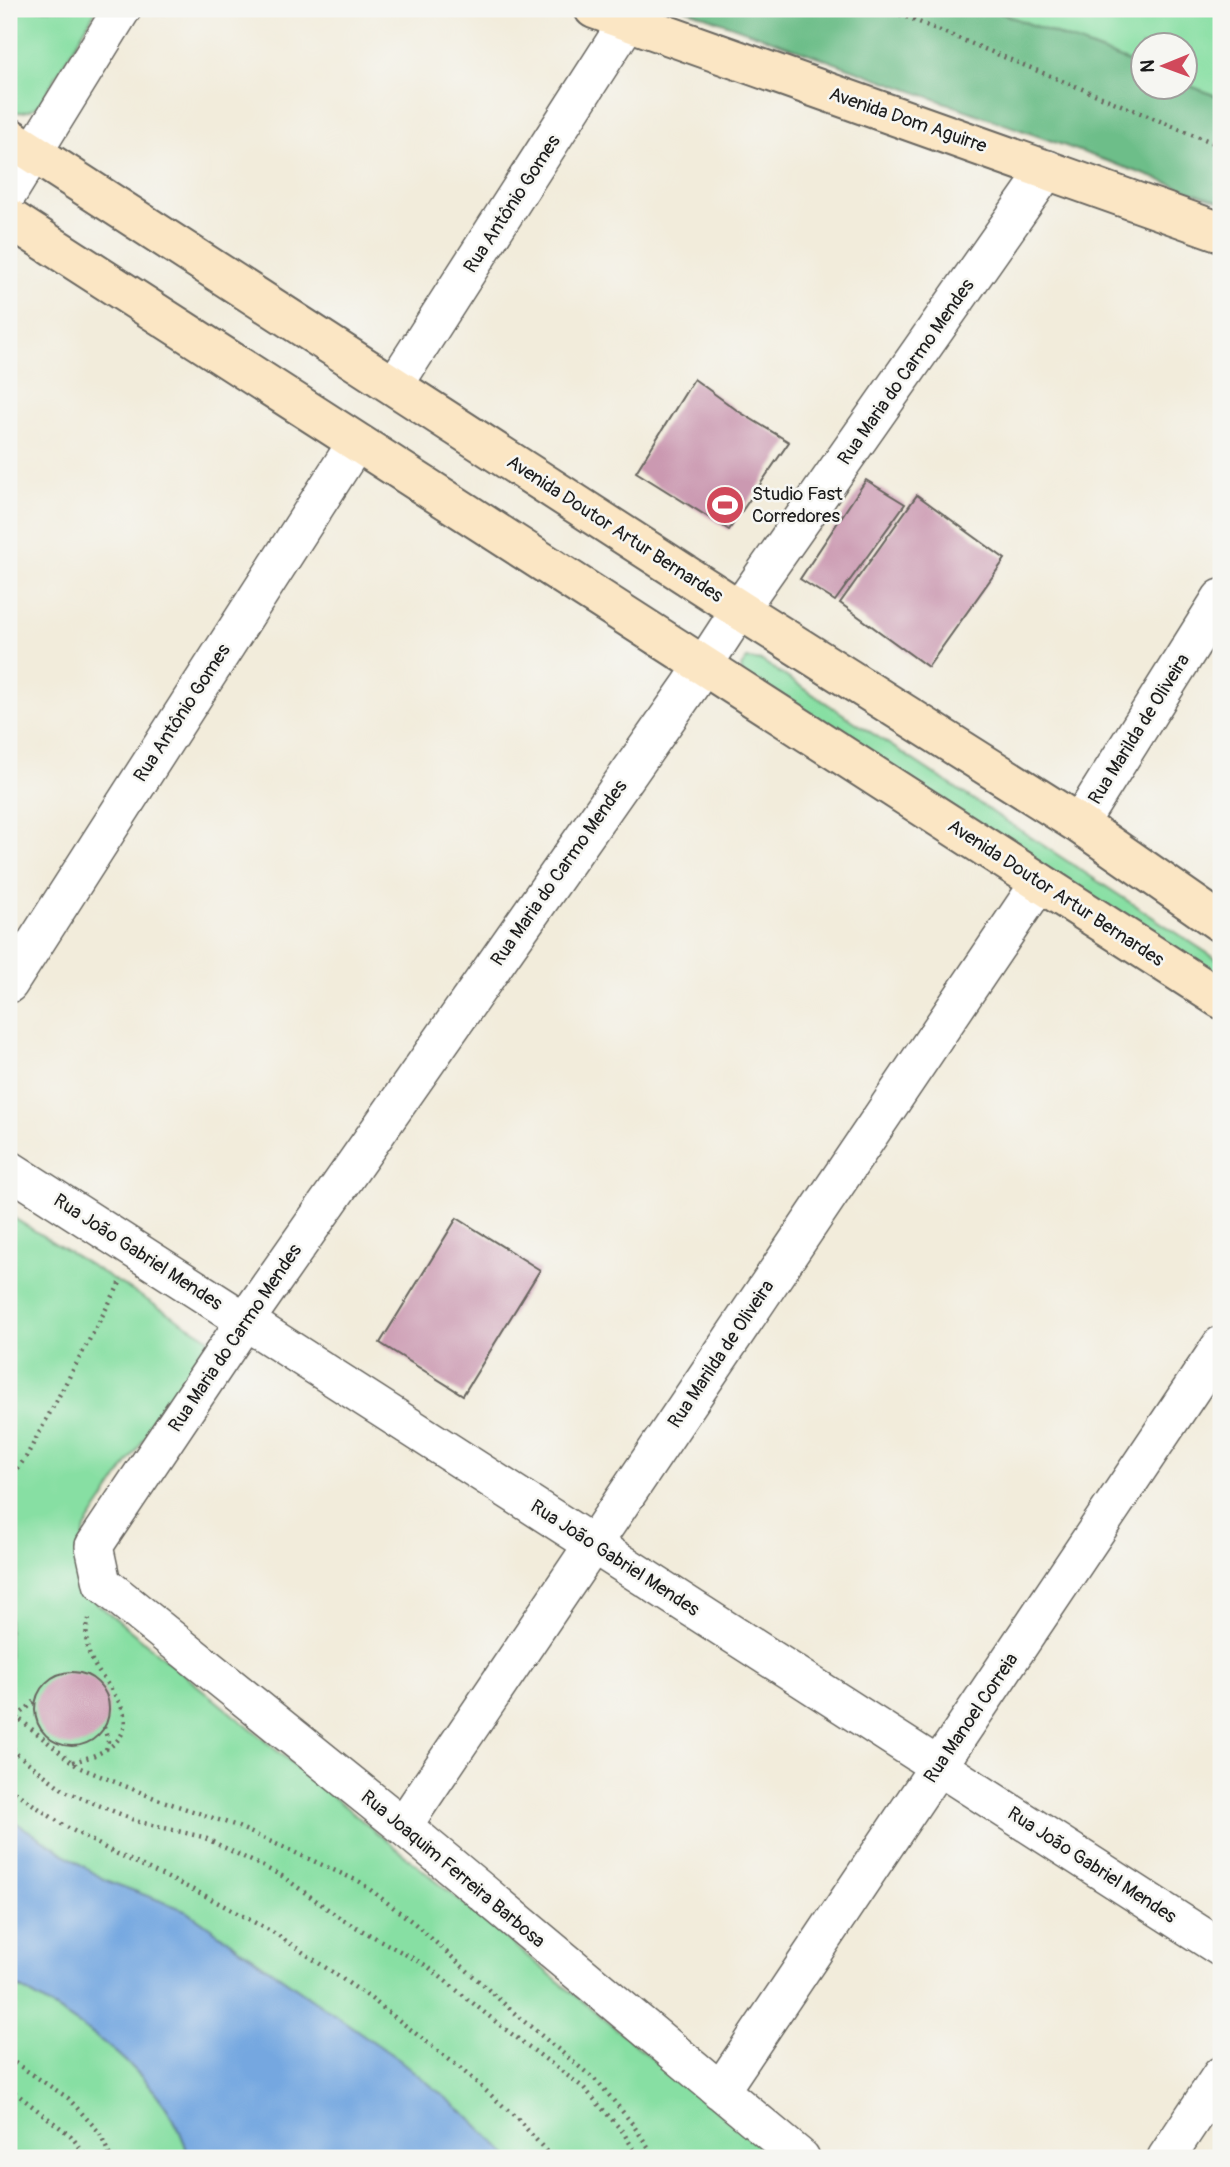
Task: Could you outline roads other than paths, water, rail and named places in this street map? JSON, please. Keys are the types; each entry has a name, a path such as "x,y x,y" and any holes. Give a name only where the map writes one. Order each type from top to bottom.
{"main road":[{"name":"Avenida Dom Aguirre","path":"611,15 1221,232"},
{"name":"Avenida Doutor Artur Bernardes","path":"21,145 740,610 1079,824 1221,923"},
{"name":"Avenida Doutor Artur Bernardes","path":"9,218 1221,999"}],"street":[{"path":"9,192 21,145 122,9"},
{"name":"Rua Antônio Gomes","path":"394,386 611,15"},
{"name":"Rua Maria do Carmo Mendes","path":"102,1583 94,1546 246,1321 704,667 740,610 1048,169"},
{"name":"Rua Antônio Gomes","path":"9,984 356,443"},
{"name":"Rua Marilda de Oliveira","path":"1079,824 1221,598"},
{"name":"Rua Marilda de Oliveira","path":"403,1826 1040,882"},
{"name":"Rua João Gabriel Mendes","path":"9,1169 1221,1948"},
{"name":"Rua Manoel Correia","path":"720,2091 1221,1345"},
{"name":"Rua Joaquim Ferreira Barbosa","path":"102,1583 403,1826 801,2158"},
{"path":"1166,2158 1221,2075"}],"water":[{"path":"9,1818 105,1880 185,1910 401,2061 467,2115 511,2158 189,2158 179,2129 142,2077 91,2033 9,1982"}],"place":[{"name":"Studio Fast Corredores","path":"725,505"}]}
